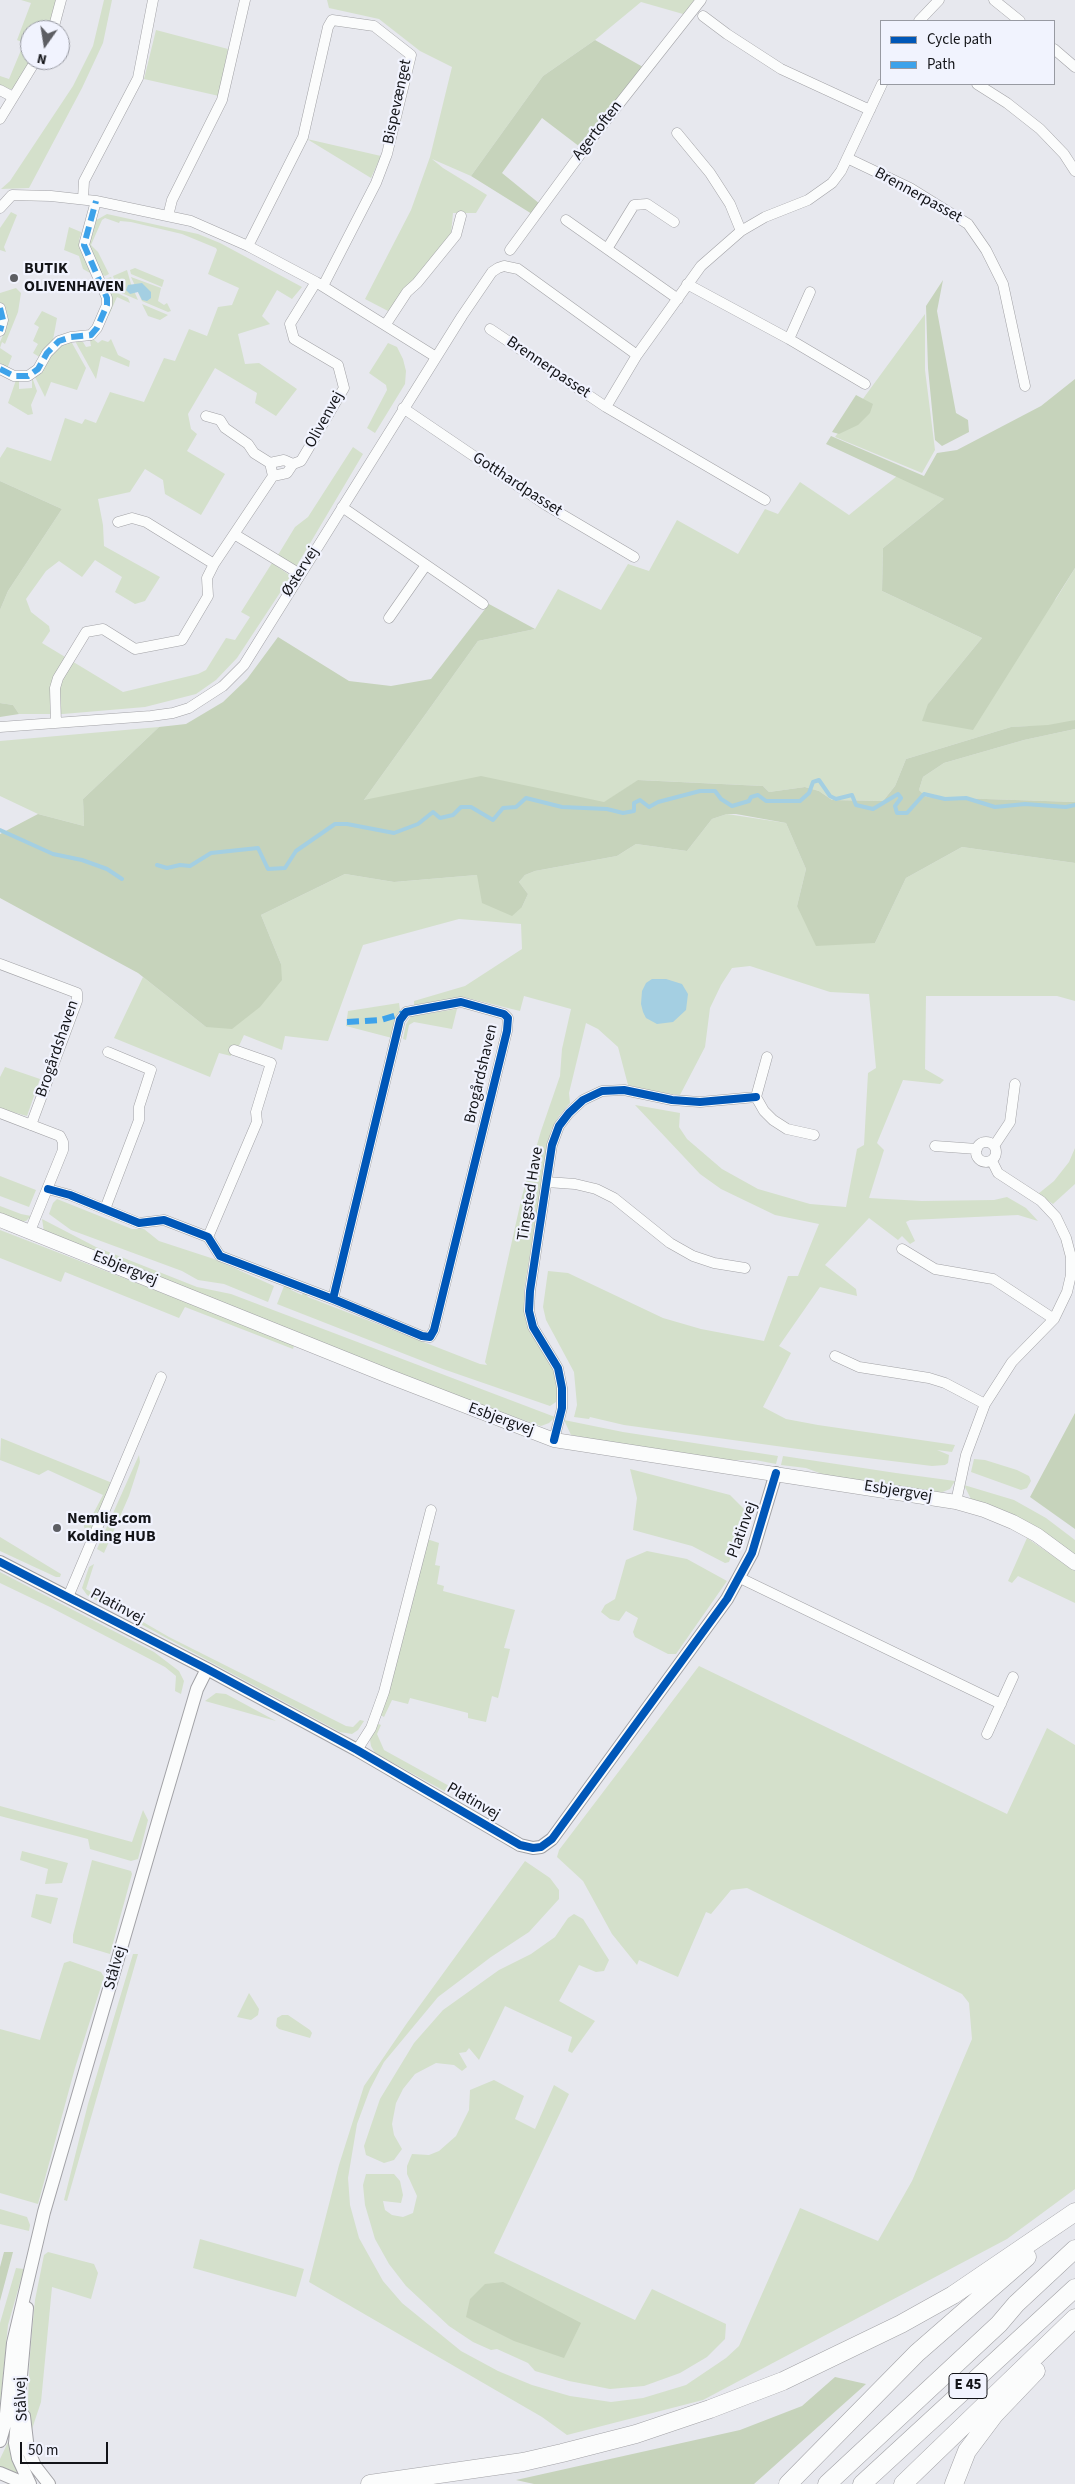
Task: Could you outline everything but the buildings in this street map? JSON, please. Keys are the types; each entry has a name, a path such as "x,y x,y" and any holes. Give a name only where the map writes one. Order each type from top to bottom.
{"highway":[{"path":"370,2484 523,2462 572,2451 645,2431 784,2381 901,2324 954,2294 1075,2212"},
{"path":"788,2484 917,2353 1075,2216"},
{"name":"E 45","path":"827,2484 999,2324 1016,2304 1075,2249"},
{"name":"E 45","path":"862,2484 1075,2288"},
{"path":"903,2484 1075,2318"},
{"path":"954,2484 967,2451 994,2415 1075,2331"}],"main road":[{"name":"Esbjergvej","path":"0,1220 357,1364 554,1440 956,1502 984,1510 1014,1522 1037,1535 1075,1563"}],"street":[{"path":"56,20 61,0"},
{"path":"83,199 84,181 138,78 153,0"},
{"path":"168,216 172,200 222,100 245,0"},
{"name":"Agertoften","path":"510,250 593,138 700,0"},
{"path":"994,0 1019,20"},
{"path":"921,20 935,1"},
{"path":"703,16 726,34 781,69 870,110"},
{"name":"Bispevænget","path":"248,246 303,137 328,27 332,20 374,26 411,55 387,154 376,183 320,284"},
{"path":"1055,50 1075,67"},
{"path":"0,119 30,70"},
{"name":"Brennerpasset","path":"606,407 637,355 687,284 720,247 741,231 765,217 821,192 836,177 882,85"},
{"path":"979,85 1007,103 1040,129 1064,154 1075,171"},
{"path":"0,90 13,97"},
{"path":"677,133 710,173 730,204 741,231"},
{"name":"Brennerpasset","path":"847,158 910,188 968,224 986,250 1002,284 1025,386"},
{"path":"0,208 12,195 51,196 96,201 191,221 248,246 320,284 436,357"},
{"path":"0,369 14,376 28,376 38,369 47,353 59,341 92,335 97,328 107,306 107,298 84,245 96,201"},
{"path":"607,249 634,205 647,204 674,222"},
{"path":"386,324 407,292 417,283 456,235 461,216"},
{"path":"566,220 678,299"},
{"name":"Østervej","path":"0,727 173,713 190,708 208,698 223,686 244,665 403,408 492,272 504,266 518,269 637,355"},
{"name":"Olivenvej","path":"56,723 55,688 58,678 86,632 103,628 135,649 182,640 208,596 207,578 214,564 274,476 287,473 293,464 301,461 344,388 338,365 294,338 290,324 320,284"},
{"path":"687,284 789,339 865,384"},
{"path":"789,339 810,292"},
{"path":"0,308 3,320 0,331"},
{"name":"Brennerpasset","path":"490,329 606,407 765,500"},
{"name":"Gotthardpasset","path":"403,408 546,505 634,557"},
{"path":"206,416 220,420 225,428 248,444 254,453 270,463 274,476"},
{"name":"Olivenvej","path":"270,463 284,460 293,464"},
{"path":"342,507 483,604"},
{"path":"118,522 132,518 146,522 214,564"},
{"path":"234,534 300,574"},
{"path":"389,618 426,565"},
{"name":"Brogårdshaven","path":"0,964 77,993 77,1000 31,1125"},
{"name":"Brogårdshaven","path":"208,1237 220,1256 333,1299 422,1336 430,1337 434,1330 507,1032 508,1018 504,1014 460,1002 406,1012 400,1020 333,1299"},
{"path":"48,1189 139,1223 164,1220 208,1237 257,1122 256,1112 271,1063 234,1050"},
{"path":"105,1209 139,1120 139,1107 151,1070 108,1052"},
{"path":"767,1057 756,1097 773,1120 787,1129 814,1135"},
{"path":"992,1161 996,1156 994,1146 1010,1122 1013,1111 1015,1084"},
{"name":"Tingsted Have","path":"554,1440 562,1408 562,1388 558,1368 533,1327 530,1311 532,1275 552,1145 559,1126 582,1100 602,1091 624,1090 672,1100 700,1102 756,1097"},
{"path":"0,1113 60,1136 63,1142 48,1189 30,1231"},
{"path":"935,1146 977,1149 985,1143 994,1146"},
{"path":"977,1149 977,1156 981,1161 992,1161"},
{"path":"956,1502 966,1455 985,1404 1012,1362 1054,1319 1067,1292 1071,1275 1073,1255 1056,1217 1041,1201 998,1173 992,1161"},
{"name":"Tingsted Have","path":"547,1182 575,1184 596,1189 614,1198 670,1243 693,1256 714,1263 745,1268"},
{"path":"902,1249 935,1269 992,1279 1054,1319"},
{"path":"835,1356 859,1367 942,1382 985,1404"},
{"name":"Platinvej","path":"68,1597 161,1377"},
{"name":"Platinvej","path":"0,1562 357,1750 520,1845 533,1848 541,1847 552,1839 740,1578 760,1530 776,1473"},
{"path":"357,1750 371,1728 384,1692 432,1510"},
{"name":"Platinvej","path":"740,1578 1001,1704"},
{"name":"Stålvej","path":"0,2441 4,2424 13,2343 44,2212 197,1690 206,1669"},
{"path":"987,1734 1013,1677"},
{"name":"Stålvej","path":"30,2484 18,2458 15,2443 32,2269"},
{"name":"Stålvej","path":"21,2368 24,2429 28,2450 35,2466 49,2484"},
{"path":"0,2473 26,2484"}],"green space":[{"path":"21,0 57,0 52,20 25,20 31,3"},
{"path":"104,0 112,0 103,43 82,88 29,188 1,189 10,181 73,86 93,46"},
{"path":"327,0 695,0 683,14 641,2 595,40 543,76 471,176 432,159 443,168 487,195 476,213 453,213 451,234 388,311 365,299 411,210 430,157 452,67 420,51 379,19 329,8"},
{"path":"156,30 228,49 219,96 144,79"},
{"path":"595,40 643,67 580,147 542,118 502,173 540,204 532,214 471,176 543,76"},
{"path":"20,53 20,70 25,70 13,89 0,85 0,76 9,79"},
{"path":"307,139 381,156 371,178"},
{"path":"11,212 17,215 4,247 6,252 0,250 0,228"},
{"path":"107,214 198,234 220,243 302,287 292,299 277,290 262,316 270,324 238,334 245,364 259,363 297,389 276,416 255,403 257,393 215,368 188,414 191,429 197,434 187,451 225,474 201,515 165,494 163,480 145,469 130,492 98,499 103,525 104,546 160,577 145,601 135,604 115,592 122,577 95,560 82,577 59,561 46,571 26,599 31,612 49,626 50,631 42,643 123,692 198,674 206,670 226,638 235,640 250,617 241,612 272,563 291,576 237,658 216,680 196,694 145,707 63,714 19,714 13,705 0,703 0,610 8,591 62,509 0,481 0,458 7,447 51,461 65,418 82,424 85,419 96,423 110,392 144,402 164,358 175,361 189,329 207,336 218,307 232,305 239,288 208,274 217,250 216,248 182,234 131,222 120,221 119,223 105,218 102,220 91,245 98,252 109,274 105,276 101,274 87,244 93,222"},
{"path":"69,227 81,232 79,241 91,270 90,273 83,269 79,256 64,250"},
{"path":"135,268 164,280 162,287 131,274 130,270"},
{"path":"127,270 138,300 119,292 113,276"},
{"path":"111,277 117,293 128,298 130,303 117,297 109,315 104,284 105,279"},
{"path":"131,277 161,288 158,301 164,305 167,303 171,311 168,312 142,301"},
{"path":"943,280 937,311 956,413 968,420 969,432 942,446 935,440 928,368 926,306"},
{"path":"16,288 21,293 18,312 5,344 2,342 0,348 0,342 6,328 6,311 0,302 0,293"},
{"path":"142,304 168,315 160,320 148,316"},
{"path":"42,311 57,318 53,340 41,358 33,353 38,344 33,341 39,327 34,324"},
{"path":"925,314 925,370 935,450 922,473 835,437"},
{"path":"93,339 98,343 102,340 108,342 111,339 118,355 130,361 129,367 101,356 96,379 75,341 83,342 86,347 91,346 90,340"},
{"path":"66,342 72,343 86,368 77,390 51,382 45,397 34,375 53,352"},
{"path":"388,343 397,347 403,359 406,371 405,384 375,433 367,428 387,390 386,385 369,373"},
{"path":"0,348 12,356 7,369 0,363"},
{"path":"32,377 37,391 31,405 33,414 28,415 8,403 16,380 19,380 19,389 32,388"},
{"path":"1075,379 1075,568 973,730 922,721 928,704 982,638 882,591 883,548 944,499 826,444 831,436 924,476 937,453 957,450 1041,406"},
{"path":"856,395 873,404 870,413 858,425 839,434 832,432"},
{"path":"353,447 363,454 296,567 278,555 295,527 308,517"},
{"path":"897,476 944,499 883,548 882,591 982,638 928,704 1056,599 1075,568 1075,720 1038,732 1034,726 1011,727 906,759 895,786 883,801 832,800 819,791 805,787 769,792 763,786 639,780 605,802 364,800 478,641 535,629 558,589 601,610 628,564 649,571 677,520 738,554 765,509 778,514 800,482 849,515"},
{"path":"0,481 62,509 8,591 0,610"},
{"path":"489,604 535,629 478,641 364,800 481,776 604,802 638,780 763,786 769,792 805,787 819,791 832,800 883,801 895,786 906,759 1011,727 1048,725 1075,720 1075,729 1024,740 944,763 923,777 919,790 926,797 1075,802 1075,863 962,847 906,878 875,943 816,946 797,906 806,869 786,823 736,814 727,814 712,819 687,851 636,844 617,856 535,871 525,875 519,882 528,894 522,907 512,916 482,903 477,875 394,882 345,874 261,915 281,964 282,980 260,1007 232,1029 206,1027 138,973 0,898 0,834 38,814 84,826 83,799 159,727 186,724 223,702 247,679 278,637 349,681 391,686 431,679"},
{"path":"0,703 13,705 19,714 0,717"},
{"path":"159,727 83,799 84,826 38,814 0,796 0,741"},
{"path":"1075,729 1075,802 925,797 919,790 923,777 944,763 1024,740"},
{"path":"727,814 786,823 806,869 797,906 875,943 906,878 962,847 1075,863 1075,1001 1057,996 926,996 925,1069 944,1080 940,1084 903,1080 877,1143 884,1150 869,1198 922,1201 994,1200 1007,1197 1026,1208 1038,1221 1018,1215 910,1220 906,1222 915,1241 910,1244 902,1236 898,1240 869,1218 825,1265 856,1289 857,1296 820,1287 779,1346 791,1353 763,1407 786,1419 955,1445 952,1452 937,1450 949,1455 948,1463 945,1465 932,1466 827,1453 624,1425 590,1417 589,1419 574,1417 577,1405 574,1372 546,1320 543,1307 548,1271 568,1273 663,1318 701,1329 764,1341 788,1276 798,1276 819,1224 775,1215 721,1189 700,1174 635,1105 680,1113 679,1127 687,1139 722,1169 758,1189 810,1204 846,1207 857,1149 864,1145 868,1073 876,1068 869,994 830,992 750,966 732,968 710,1008 705,1047 680,1095 655,1092 628,1085 618,1047 598,1029 586,1023 569,1093 570,1103 559,1116 551,1130 524,1291 526,1318 553,1367 558,1385 556,1402 550,1406 443,1369 277,1304 284,1286 288,1285 291,1286 291,1290 302,1295 304,1291 308,1297 480,1364 487,1365 485,1362 522,1196 541,1131 560,1076 562,1049 571,1009 524,996 520,1011 463,997 414,1005 414,1001 465,986 522,949 521,924 459,919 363,945 328,1041 285,1036 282,1050 244,1035 239,1046 234,1045 231,1056 219,1053 210,1077 114,1038 143,977 206,1027 281,964 261,915 345,874 394,882 477,875 522,907 528,894 519,882 525,875 535,871 617,856 636,844 687,851 712,819"},
{"path":"399,1003 400,1010 392,1038 346,1026 348,1011"},
{"path":"457,1009 452,1029 414,1022 409,1025 406,1040 403,1039 406,1024 411,1016"},
{"path":"5,1067 40,1079 27,1116 0,1109 0,1077"},
{"path":"1075,1148 1075,1184 1053,1204 1038,1194 1054,1181 1069,1162"},
{"path":"0,1176 36,1190 29,1207 0,1196"},
{"path":"57,1199 132,1229 144,1229 159,1241 214,1259 274,1286 268,1302 224,1284 198,1280 182,1271 71,1230 49,1214 53,1203"},
{"path":"0,1206 31,1216 26,1221 19,1222 0,1215"},
{"path":"42,1219 96,1247 197,1287 231,1294 555,1417 549,1423 541,1426 491,1409 338,1350 44,1232"},
{"path":"0,1230 263,1332 294,1346 293,1349 185,1307 179,1318 65,1272 61,1282 0,1258"},
{"path":"1075,1413 1075,1529 1030,1497"},
{"path":"564,1420 623,1432 778,1456 776,1464 755,1460 722,1460 624,1445 571,1435"},
{"path":"1,1438 110,1482 112,1487 97,1522 90,1529 85,1530 83,1522 88,1513 93,1514 103,1495 48,1470 39,1475 0,1460"},
{"path":"139,1455 140,1462 129,1496 104,1553 97,1549"},
{"path":"783,1456 955,1481 950,1489 940,1493 830,1477 806,1468 781,1465"},
{"path":"974,1459 985,1460 1017,1470 1029,1476 1031,1481 1027,1488 1021,1490 971,1472"},
{"path":"630,1469 730,1495 747,1512 729,1562 725,1563 692,1546 633,1530 637,1498"},
{"path":"964,1485 1014,1500 1046,1518 1075,1540 1075,1556 1049,1537 1008,1512 971,1499"},
{"path":"0,1537 61,1574 60,1577 56,1577 0,1551"},
{"path":"1027,1538 1075,1571 1075,1603 1018,1576 1012,1583 1008,1581"},
{"path":"427,1539 439,1543 435,1565 440,1566 437,1584 444,1586 443,1591 515,1610 504,1648 510,1649 498,1698 492,1696 486,1722 468,1718 468,1713 410,1698 408,1704 392,1700 384,1717 380,1715"},
{"path":"647,1551 687,1559 727,1581 676,1654 668,1654 635,1637 633,1632 638,1618 626,1611 619,1621 610,1619 601,1612 605,1605 615,1599 626,1560"},
{"path":"94,1564 86,1589 169,1637 346,1726 353,1727 360,1720 364,1721 358,1730 352,1734 340,1732 87,1595 82,1588 89,1567"},
{"path":"0,1572 154,1652 179,1671 184,1681 181,1694 175,1691 176,1676 165,1667 0,1583"},
{"path":"699,1666 1007,1814 1047,1728 1075,1745 1075,2189 1007,2239 703,2400 567,2435 542,2417 309,2282 339,2165 364,2086 407,2023 525,1861 550,1878 559,1890 559,1899 529,1932 491,1957 438,1997 384,2062 370,2089 357,2124 348,2178 350,2205 359,2238 383,2281 402,2303 461,2351 498,2371 532,2385 570,2396 611,2402 643,2398 686,2385 726,2358 739,2346 800,2208 878,2241 912,2181 972,2039 969,2003 962,1994 747,1888 731,1890 711,1914 706,1912 678,1977 639,1960 637,1965 612,1934 583,1881 557,1857 559,1850"},
{"path":"216,1693 226,1694 276,1721 205,1701"},
{"path":"376,1723 381,1725 377,1734 384,1750 451,1787 448,1793 375,1753 370,1740"},
{"path":"0,1806 132,1842 143,1810 148,1820 138,1859 131,1861 90,1849 88,1839 0,1816"},
{"path":"22,1851 68,1863 62,1883 45,1884 48,1869 20,1860"},
{"path":"92,1860 131,1871 132,1874 110,1954 73,1943 73,1935"},
{"path":"36,1894 58,1898 51,1924 31,1917"},
{"path":"574,1914 583,1919 609,1960 604,1971 596,1972 579,1965 559,2001 595,2021 572,2053 568,2051 572,2037 505,2006 479,2060 469,2048 466,2052 459,2053 467,2067 462,2071 454,2065 436,2063 415,2074 403,2089 396,2103 392,2124 394,2135 402,2149 394,2160 384,2163 366,2155 364,2146 380,2099 414,2043 443,2010 499,1970 531,1954 555,1937 568,1918"},
{"path":"133,1954 138,1954 67,2201 64,2200 88,2104"},
{"path":"70,1961 101,1972 104,1977 75,2068 38,2204 0,2193 0,2029 40,2040 64,1963"},
{"path":"249,1993 259,2009 258,2015 251,2020 237,2017"},
{"path":"282,2015 288,2015 310,2030 312,2033 310,2038 279,2029 276,2026 277,2018"},
{"path":"494,2080 524,2096 515,2119 535,2129 554,2085 569,2094 494,2253 635,2320 652,2289 726,2324 725,2339 707,2357 680,2373 644,2386 610,2389 569,2381 535,2371 528,2363 497,2349 491,2350 473,2342 449,2326 406,2286 389,2264 375,2239 365,2205 363,2185 366,2174 394,2174 400,2181 403,2195 401,2203 383,2201 385,2210 392,2215 403,2217 413,2213 417,2196 407,2174 407,2166 412,2154 429,2155 439,2151 456,2136 469,2110 470,2090"},
{"path":"0,2209 27,2217 30,2225 29,2231 0,2224"},
{"path":"200,2239 304,2269 296,2297 193,2268"},
{"path":"4,2252 13,2252 0,2301 0,2267"},
{"path":"48,2252 94,2264 98,2273 91,2299 52,2287 41,2402 31,2432 27,2423 35,2300 44,2255"},
{"path":"16,2268 24,2269 8,2325 0,2405 0,2323"},
{"path":"503,2282 581,2323 564,2358 514,2341 466,2317 470,2299 485,2284"},
{"path":"835,2377 866,2384 754,2484 534,2484 516,2480 740,2430 802,2406"},
{"path":"9,2440 18,2473 0,2467 0,2459"}],"water":[{"path":"142,283 151,292 151,298 147,301 142,300 138,292 130,294 126,290 128,285"},
{"path":"652,979 666,979 682,984 688,994 686,1010 673,1022 657,1024 646,1018 643,1012 641,1004 642,991 646,983"}],"waterway":[{"path":"157,865 167,868 180,865 190,866 211,853 258,848 268,869 285,868 296,851 335,824 347,824 394,833 418,824 433,812 440,818 453,815 461,807 471,807 493,820 503,808 516,807 526,798 562,807 607,809 623,813 634,811 634,803 640,800 649,807 658,802 700,791 715,791 721,799 732,806 749,801 751,797 758,795 766,801 800,801 809,793 813,782 819,780 830,796 836,799 852,795 856,805 873,809 898,794 901,798 895,806 897,813 907,813 924,794 945,799 966,798 995,807 1025,804 1066,807 1075,805"},
{"path":"0,830 53,854 82,860 107,869 122,879"}],"marked path":[{"path":"0,369 14,376 28,376 38,369 47,353 59,341 71,337 91,335 97,328 107,305 107,298 84,245 96,201"},
{"path":"0,308 3,320 0,331"},
{"path":"347,1022 381,1020 404,1013"}],"cycle path":[{"path":"48,1189 70,1195 139,1223 164,1220 208,1237 220,1256 333,1299 422,1336 430,1337 434,1330 507,1031 508,1018 504,1014 461,1002 406,1012 400,1020 333,1299"},
{"path":"554,1440 562,1408 562,1388 558,1368 533,1327 529,1311 530,1291 552,1145 559,1126 583,1100 602,1091 624,1090 672,1100 700,1102 756,1097"},
{"path":"0,1562 207,1669 357,1750 520,1845 533,1848 541,1847 552,1839 727,1599 752,1553 776,1473"}],"place":[{"name":"BUTIK OLIVENHAVEN","path":"14,278"},
{"name":"Nemlig.com Kolding HUB","path":"57,1528"}]}
